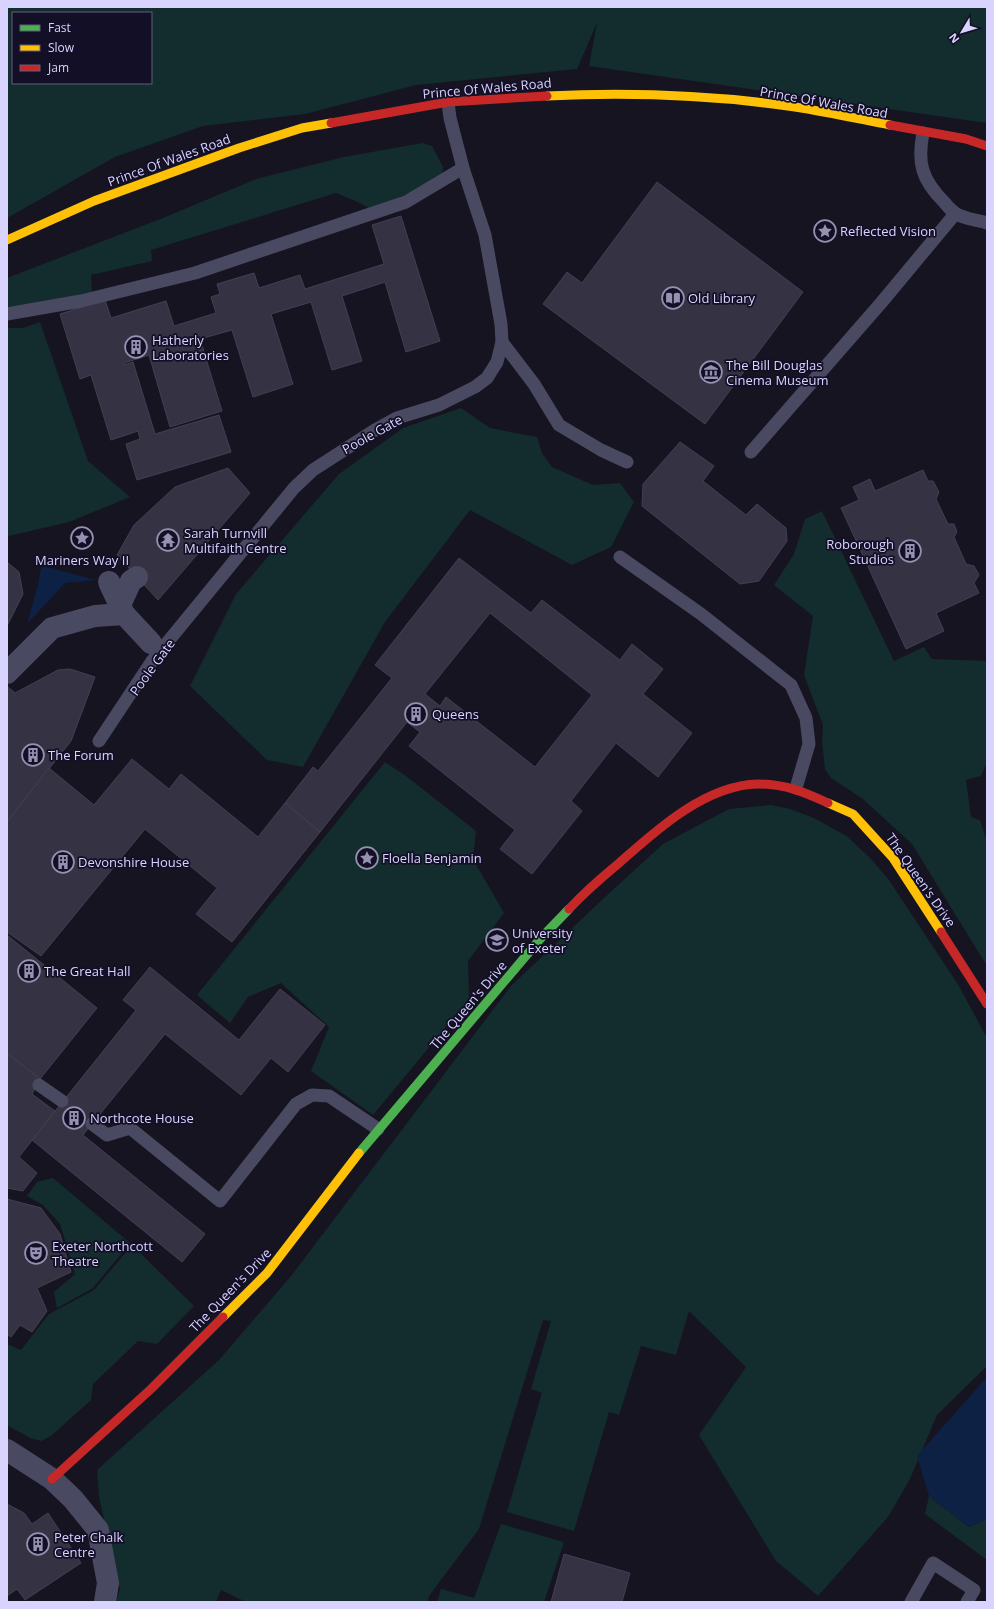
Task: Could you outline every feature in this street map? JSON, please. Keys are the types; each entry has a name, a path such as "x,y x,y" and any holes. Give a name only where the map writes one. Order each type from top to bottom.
{"street":[{"name":"Prince Of Wales Road","path":"7,240 94,202 239,148 295,130 448,102 588,94 664,94 795,107 966,139 987,146"},
{"path":"122,610 131,581 137,576"},
{"path":"110,582 122,610 140,638"},
{"path":"7,673 52,628 122,610"},
{"name":"The Queen's Drive","path":"52,1479 151,1389 267,1274 378,1129 541,938 579,898 652,834 688,808 719,792 757,784 796,788 853,814 893,858 914,888 987,1004"},
{"path":"7,1450 52,1479 73,1499 98,1530 108,1583 105,1602"}],"lane":[{"name":"Poole Gate","path":"99,741 152,661 294,488 313,470 375,430 397,418 439,405 475,387 487,378 497,362 502,342 500,317 485,234 463,168 450,118 448,102"},
{"path":"923,132 919,150 920,162 925,179 935,193 955,214 987,223"},
{"path":"7,314 81,301 195,273 406,202 463,168"},
{"path":"751,452 881,303 955,214"},
{"path":"502,342 534,384 559,425 600,450 627,462"},
{"path":"620,557 701,614 791,685 806,718 809,744 796,788"},
{"path":"39,1086 62,1101"},
{"path":"92,1124 107,1135 130,1128 220,1201 296,1104 312,1095 329,1096 378,1129"},
{"path":"911,1602 933,1563 974,1590 967,1602"}],"green space":[{"path":"7,7 987,7 987,123 589,66 597,23 577,69 416,85 305,114 203,126 115,157 7,218"},
{"path":"422,143 432,146 443,167 442,180 370,209 336,193 151,250 152,261 91,275 92,293 7,308 7,278 163,218 256,179 344,157"},
{"path":"40,322 88,461 130,497 69,522 9,536 7,535 7,328 23,328"},
{"path":"461,408 490,428 537,437 542,453 552,467 593,485 620,483 634,502 611,547 572,565 470,510 385,622 303,767 267,760 190,686 236,594 339,474 403,428"},
{"path":"822,511 894,661 924,647 932,659 987,661 987,762 981,776 966,780 971,817 980,820 987,842 987,966 912,844 863,799 831,778 825,769 822,742 823,725 804,675 813,616 774,585 794,554 805,519"},
{"path":"385,762 406,776 476,831 473,859 504,913 468,961 469,999 373,1115 311,1071 329,1027 281,983 248,997 230,1023 197,995"},
{"path":"771,805 790,809 814,818 848,837 871,859 889,880 959,986 987,1038 987,1366 937,1415 910,1479 888,1517 818,1596 776,1561 699,1435 746,1367 689,1311 676,1355 641,1346 619,1415 609,1412 574,1531 507,1512 542,1393 531,1389 551,1321 543,1320 479,1529 429,1596 428,1602 246,1602 221,1590 216,1602 116,1602 120,1589 99,1497 97,1470 219,1360 291,1276 511,986 663,844 729,809"},
{"path":"53,1178 130,1243 93,1288 57,1308 54,1292 75,1274 60,1224 43,1205 27,1196 37,1182"},
{"path":"132,1245 194,1306 157,1344 138,1341 93,1384 91,1400 51,1436 41,1441 30,1438 7,1425 7,1344 21,1350 49,1314 94,1290"},
{"path":"929,1496 969,1527 987,1519 987,1560 925,1514"},
{"path":"501,1524 564,1542 544,1602 437,1602 441,1589 474,1598"}],"water":[{"path":"46,567 96,580 65,583 27,624 38,585 41,568"},
{"path":"987,1377 987,1519 969,1527 929,1496 917,1456"}],"building":[{"name":"Old Library","path":"657,182 803,292 705,424 543,304 567,272 582,283"},
{"name":"Hatherly Laboratories","path":"401,216 440,341 406,352 385,282 342,296 362,361 332,370 311,302 271,314 293,384 253,397 232,330 200,339 222,411 170,427 149,355 124,363 124,365 133,362 155,434 219,415 231,452 137,480 126,444 140,439 138,431 111,440 91,375 80,379 60,314 105,300 111,318 166,301 174,326 216,313 211,297 220,294 217,284 254,273 259,288 300,275 305,289 384,264 372,225"},
{"path":"680,442 714,466 703,481 746,515 757,504 786,528 787,541 759,581 740,584 642,506 643,484"},
{"name":"Sarah Turnvill Multifaith Centre","path":"228,468 250,493 158,600 117,555 134,525 175,487"},
{"name":"Roborough Studios","path":"923,470 928,481 933,481 939,492 936,499 948,524 954,524 957,532 954,537 966,564 974,566 979,575 974,583 979,593 936,613 944,631 906,649 841,508 859,500 853,487 870,479 875,491"},
{"name":"Queens","path":"459,558 531,613 542,600 620,660 632,644 663,669 643,694 692,733 658,777 616,743 571,801 582,811 532,874 500,849 515,830 409,746 420,732 407,722 320,832 285,803 313,767 318,771 392,678 375,665","holes":["490,613 592,695 535,767 446,697 440,706 425,694"]},
{"path":"7,562 19,572 23,594 7,626"},
{"name":"The Forum","path":"70,669 95,677 71,741 7,822 7,686 15,693 58,670"},
{"name":"Devonshire House","path":"132,759 169,789 181,774 258,837 285,803 320,832 232,942 196,914 217,888 145,829 41,956 7,932 7,822 49,768 94,805"},
{"name":"The Great Hall","path":"7,935 97,1008 40,1079 7,1053"},
{"name":"Northcote House","path":"150,967 239,1040 280,989 325,1025 288,1072 271,1058 241,1095 165,1034 83,1135 205,1234 182,1262 32,1140 136,1010 123,1000"},
{"path":"7,1053 40,1079 32,1094 55,1111 19,1157 37,1173 23,1191 7,1188"},
{"name":"Exeter Northcott Theatre","path":"7,1199 41,1208 60,1234 71,1272 37,1288 47,1311 32,1332 20,1325 11,1337 7,1334"},
{"name":"Peter Chalk Centre","path":"7,1504 24,1513 32,1524 48,1513 81,1563 25,1600 17,1589 7,1596"},
{"path":"564,1554 630,1573 622,1602 551,1602"}],"traffic: fast":[{"path":"359,1153 541,938 569,909"}],"traffic: slow":[{"path":"547,96 609,94 702,97 795,107 890,125"},
{"path":"7,240 94,201 239,148 302,128 331,123"},
{"path":"828,803 853,814 893,858 941,932"},
{"path":"223,1317 267,1273 359,1153"}],"traffic: jam":[{"path":"331,123 448,102 547,96"},
{"path":"890,125 966,139 987,146"},
{"path":"569,909 599,880 665,824 700,801 719,792 738,786 768,784 794,789 828,803"},
{"path":"941,932 987,1004"},
{"path":"52,1479 151,1389 223,1317"}],"place":[{"name":"Reflected Vision","path":"825,231"},
{"name":"Old Library","path":"673,298"},
{"name":"Hatherly Laboratories","path":"136,347"},
{"name":"The Bill Douglas Cinema Museum","path":"711,372"},
{"name":"Mariners Way II","path":"82,538"},
{"name":"Sarah Turnvill Multifaith Centre","path":"168,540"},
{"name":"Roborough Studios","path":"910,551"},
{"name":"Queens","path":"416,714"},
{"name":"The Forum","path":"33,755"},
{"name":"Floella Benjamin","path":"367,858"},
{"name":"Devonshire House","path":"63,862"},
{"name":"University of Exeter","path":"497,940"},
{"name":"The Great Hall","path":"29,971"},
{"name":"Northcote House","path":"74,1118"},
{"name":"Exeter Northcott Theatre","path":"36,1253"},
{"name":"Peter Chalk Centre","path":"38,1544"}]}
